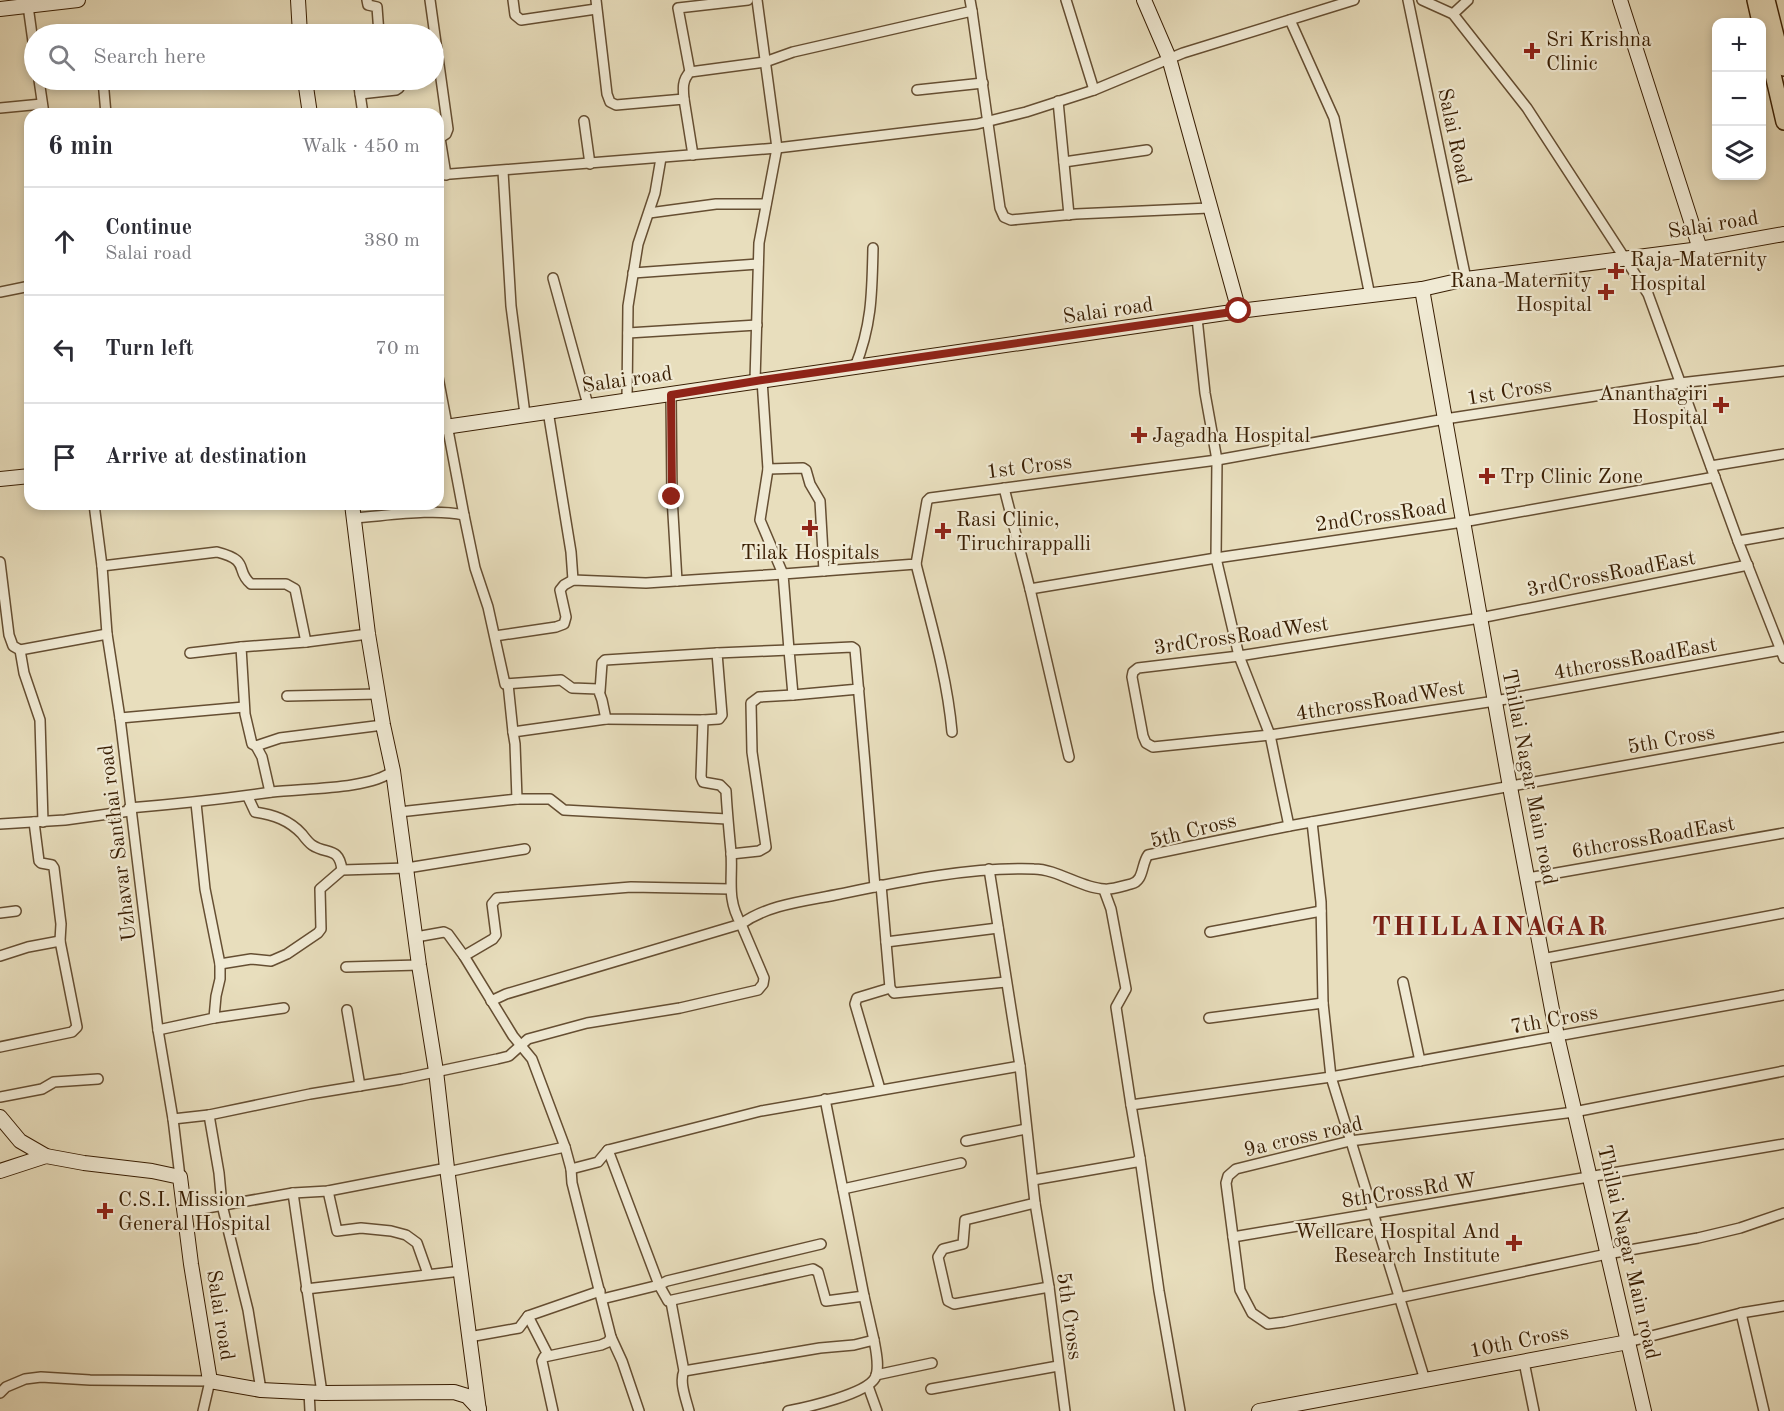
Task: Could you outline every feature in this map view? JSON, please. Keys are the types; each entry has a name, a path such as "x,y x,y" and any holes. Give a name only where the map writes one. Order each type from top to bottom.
{"main road":[{"path":"1755,0 1759,18"},
{"path":"1767,0 1784,68"},
{"path":"1766,48 1784,122"}],"street":[{"path":"7,6 78,0"},
{"path":"298,0 299,24"},
{"path":"367,0 368,5 377,7 378,24"},
{"path":"430,0 433,24"},
{"path":"513,0 515,15 521,20 596,5 607,94 610,102 616,105 684,99"},
{"path":"690,72 678,8 748,0"},
{"path":"757,0 777,148 759,243 758,264 756,325 768,469 760,520 783,574 793,695"},
{"path":"970,0 1000,208 1004,217 1011,220 1209,208"},
{"path":"1066,0 1094,90"},
{"path":"1144,0 1169,58 1239,311"},
{"path":"444,175 777,148 989,122 1094,90 1169,58 1354,0"},
{"name":"Salai Road","path":"1408,0 1466,279"},
{"path":"1422,0 1453,14 1527,108 1648,294 1738,541 1782,654"},
{"path":"1453,14 1468,0"},
{"path":"1620,0 1700,249"},
{"path":"28,6 31,24"},
{"path":"693,155 683,82 690,72 765,62 793,52 972,11"},
{"path":"1290,20 1334,118 1370,296"},
{"path":"917,90 983,83"},
{"path":"40,90 43,108"},
{"path":"105,90 106,108"},
{"path":"306,90 309,108"},
{"path":"359,90 362,108"},
{"path":"360,94 396,90"},
{"path":"443,90 448,129 447,134 444,134"},
{"path":"1059,101 1069,215"},
{"path":"0,108 24,109"},
{"path":"584,121 590,164"},
{"path":"1064,162 1147,150"},
{"path":"627,400 628,306 638,244 655,193 661,158"},
{"path":"503,171 511,306 525,414"},
{"path":"649,213 716,204 766,204"},
{"name":"Salai road","path":"444,428 525,414 671,395 1239,311 1370,296 1422,289 1466,279 1700,249 1784,234"},
{"path":"855,367 865,342 870,317 873,248"},
{"path":"633,273 758,264"},
{"path":"553,278 588,405"},
{"path":"0,292 24,287"},
{"name":"Thillai Nagar Main road","path":"1422,289 1510,787 1557,1036 1644,1411"},
{"path":"1197,318 1205,393 1217,460 1216,558 1239,656 1270,735 1289,826"},
{"path":"628,333 756,325"},
{"name":"1st Cross","path":"916,564 927,501 930,498 1217,460 1445,419 1680,383 1784,371"},
{"path":"671,395 672,497 677,581"},
{"path":"548,411 571,552 573,580"},
{"path":"444,432 475,568 495,636 504,682 508,684 561,680 572,688 595,688 600,691"},
{"path":"1711,466 1784,454"},
{"path":"768,469 803,468 806,470 810,484 820,501 824,571"},
{"path":"0,478 24,476"},
{"name":"2ndCrossRoad","path":"1030,589 1216,558 1463,522 1715,477"},
{"path":"1004,488 1069,757"},
{"name":"Uzhavar Santhai road","path":"95,510 107,634 120,718 158,1030 180,1178"},
{"path":"464,515 453,512 352,511 368,634 393,771 436,1071 479,1410"},
{"path":"1738,541 1784,533"},
{"path":"102,566 206,552 229,555 239,561 251,584 286,584 295,589 306,642"},
{"path":"0,562 9,635 13,646 20,650 107,634"},
{"path":"495,636 564,624 566,617 560,590 573,580 646,583 916,564 950,706 952,732"},
{"name":"3rdCrossRoadEast","path":"1480,618 1748,565"},
{"name":"3rdCrossRoadWest","path":"1270,735 1153,747 1146,743 1143,736 1132,677 1135,670 1480,618"},
{"path":"190,653 368,634"},
{"path":"241,647 244,707 252,744 256,746 262,757 270,792"},
{"path":"606,719 600,691 602,663 605,660 852,647 855,649 890,988 894,993 1006,981"},
{"path":"0,1047 72,1032 78,1025 60,941 61,924 54,868 52,865 40,863 38,822 40,720 24,673 20,650"},
{"path":"513,732 606,719 719,719 722,715 717,653"},
{"name":"4thcrossRoadEast","path":"1495,701 1782,654"},
{"path":"508,684 515,744 517,799"},
{"path":"731,854 759,851 765,848 752,752 751,703 759,697 859,689"},
{"path":"287,696 378,694"},
{"name":"4thcrossRoadWest","path":"1270,735 1495,701"},
{"path":"120,718 244,707"},
{"path":"173,1119 209,1115 402,1079 509,1056 528,1039 587,1023 680,1008 758,990 764,978 734,912 730,889 731,854 726,791 720,785 706,783 701,779 703,720"},
{"path":"256,746 280,738 383,724"},
{"name":"5th Cross","path":"1065,1411 1049,1287 1035,1203 1020,1066 989,869 1037,869 1104,890 1134,884 1141,877 1144,861 1148,855 1289,826 1784,737"},
{"path":"0,824 38,822 367,781 388,775 393,771"},
{"path":"248,797 255,812 273,814 283,819 311,844 334,852 341,860 342,870"},
{"path":"399,812 517,799 550,799 564,810 727,819"},
{"path":"196,803 205,890 220,964 214,1018"},
{"path":"1312,822 1321,911 1323,1003 1331,1077 1425,1380"},
{"name":"6thcrossRoadEast","path":"1528,878 1784,833"},
{"path":"220,964 250,959 271,961 287,954 318,933 321,929 320,889 342,870 407,868 525,849"},
{"path":"490,1001 506,994 741,924 759,912 788,904 878,886 989,869"},
{"path":"464,956 493,939 496,934 492,904 497,898 631,887 730,889"},
{"path":"1104,890 1111,909 1126,989 1116,1007 1159,1291 1180,1411"},
{"path":"0,913 16,911"},
{"path":"1210,932 1321,911"},
{"path":"1542,959 1784,913"},
{"path":"886,942 998,928"},
{"path":"416,937 444,932 448,934 464,956 490,1001 532,1059 565,1146 572,1184 611,1337 639,1411"},
{"path":"0,956 28,947 60,941"},
{"path":"346,967 419,965"},
{"path":"1403,982 1420,1061"},
{"path":"880,1089 855,1004 857,998 890,988"},
{"name":"7th Cross","path":"1131,1105 1331,1077 1784,995"},
{"path":"1209,1018 1323,1003"},
{"path":"158,1030 214,1018 284,1008"},
{"path":"347,1010 360,1086"},
{"path":"571,1169 598,1162 608,1150 761,1111 1020,1066"},
{"name":"9a cross road","path":"1784,1071 1574,1112 1350,1141 1236,1169 1228,1176 1226,1184 1240,1290 1252,1313 1268,1324 1607,1254 1698,1238 1740,1228 1784,1213"},
{"path":"0,1096 42,1089 54,1082 98,1078"},
{"path":"788,1411 832,1400 868,1386 876,1375 874,1340 825,1099"},
{"path":"209,1115 222,1205 248,1310 261,1390"},
{"path":"0,1117 20,1141 46,1156 152,1171 180,1178"},
{"path":"966,1141 1026,1129"},
{"name":"8thCrossRd W","path":"1233,1237 1784,1144"},
{"path":"184,1212 293,1193 328,1191 565,1146"},
{"path":"608,1150 658,1285 666,1300 670,1302 684,1371 682,1381 689,1411"},
{"path":"0,1171 46,1156"},
{"path":"1034,1180 1129,1165 1140,1158"},
{"path":"843,1189 961,1163"},
{"name":"Salai road","path":"180,1178 210,1381 261,1390 315,1393 454,1392 467,1396 479,1410"},
{"path":"328,1191 337,1231 363,1229 391,1231 406,1235 417,1243 428,1274"},
{"path":"293,1193 305,1266 315,1393 310,1411"},
{"path":"1035,1203 965,1220 963,1244 943,1249 938,1257 948,1301 954,1304 1049,1287"},
{"path":"469,1337 519,1328 528,1316 601,1295 658,1285 821,1244"},
{"path":"670,1302 813,1269 818,1272 826,1301 864,1296"},
{"path":"306,1289 460,1271"},
{"name":"10th Cross","path":"1262,1411 1628,1342 1741,1313 1784,1306"},
{"path":"1741,1313 1764,1411"},
{"path":"528,1316 548,1355"},
{"path":"553,1411 543,1361 548,1355 602,1345 611,1337"},
{"path":"684,1371 874,1340"},
{"path":"1524,1362 1534,1411"},
{"path":"876,1375 932,1363"},
{"path":"932,1389 1058,1366"},
{"path":"0,1393 6,1387 25,1379 41,1377 90,1380 210,1381 203,1411"},
{"path":"868,1386 877,1411"}],"place":[{"name":"Sri Krishna Clinic","path":"1532,51"},
{"name":"Raja Maternity Hospital","path":"1616,271"},
{"name":"Rana Maternity Hospital","path":"1606,292"},
{"name":"Ananthagiri Hospital","path":"1721,405"},
{"name":"Jagadha Hospital","path":"1139,435"},
{"name":"Trp Clinic Zone","path":"1487,476"},
{"name":"Tilak Hospitals","path":"810,528"},
{"name":"Rasi Clinic, Tiruchirappalli","path":"943,531"},
{"name":"C.S.I. Mission General Hospital","path":"105,1211"},
{"name":"Wellcare Hospital And Research Institute","path":"1514,1243"}],"district":[{"name":"THILLAINAGAR","path":"1490,926"}],"route":[{"path":"672,497 671,395 1239,311"}]}
